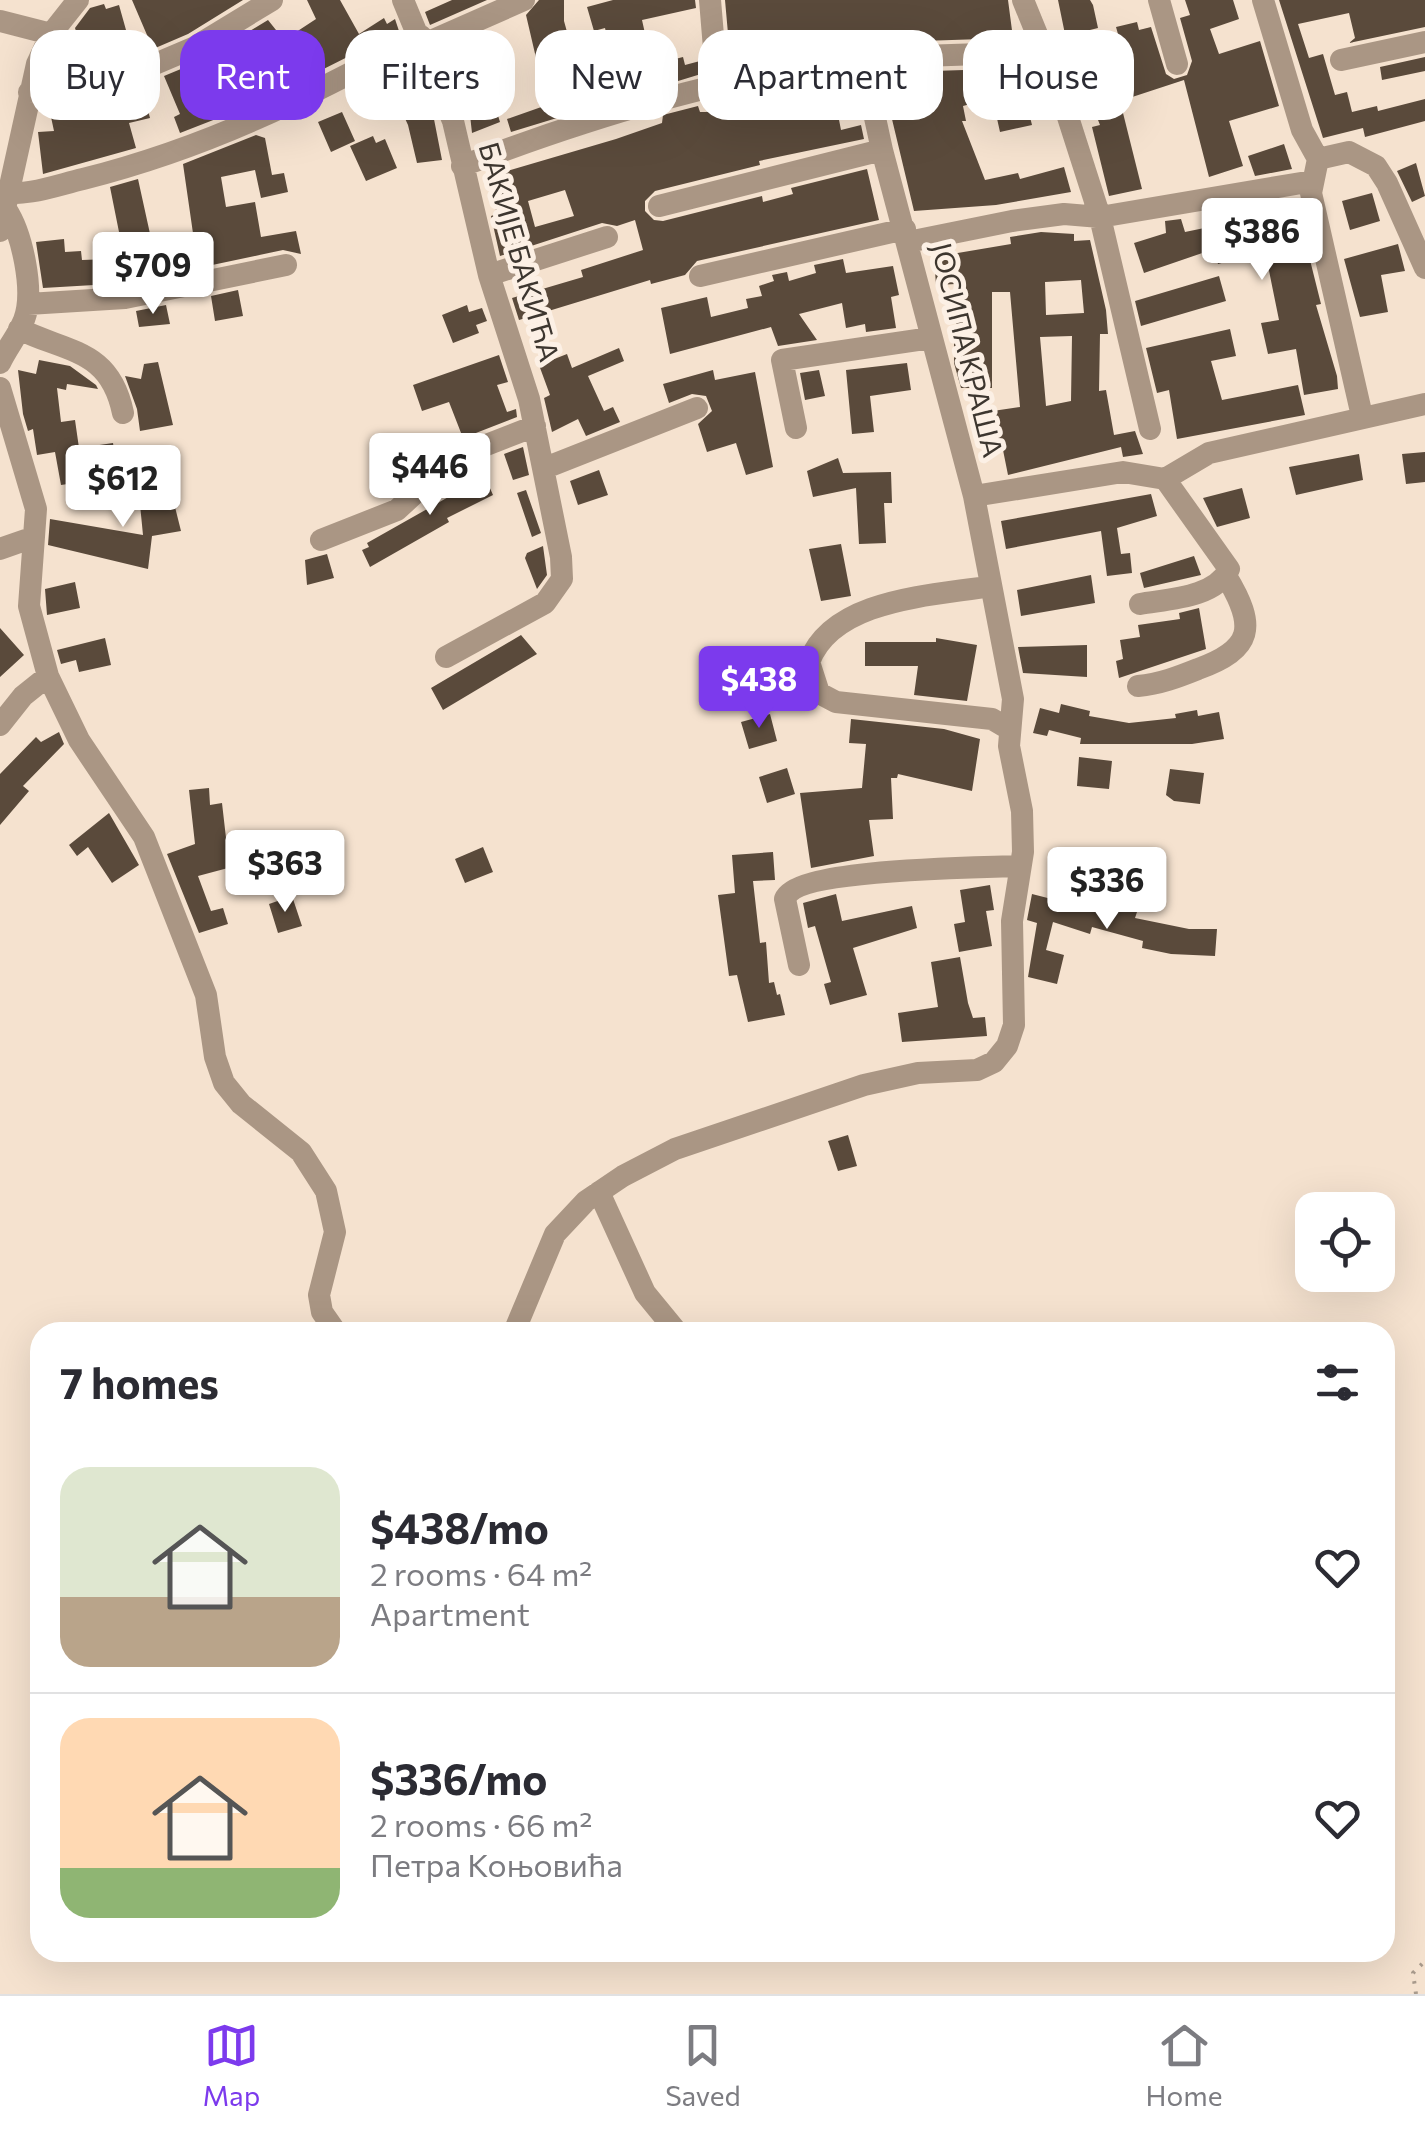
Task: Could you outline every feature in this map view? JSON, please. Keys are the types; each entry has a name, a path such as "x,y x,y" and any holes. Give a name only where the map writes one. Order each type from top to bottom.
{"street":[{"path":"54,30 78,0"},
{"path":"28,92 64,90 155,64 195,47 272,0"},
{"name":"БАКИЈЕ БАКИЋА","path":"403,0 417,30"},
{"path":"448,30 524,0"},
{"path":"710,0 712,30"},
{"path":"1022,0 1034,30"},
{"path":"1160,0 1177,64"},
{"path":"1263,0 1315,170 1311,193 1362,416"},
{"path":"0,21 35,30"},
{"path":"1341,60 1425,42"},
{"path":"4,206 219,137 345,78"},
{"path":"0,362 28,304 15,222 4,206 11,129 30,87"},
{"path":"462,166 615,111 698,89"},
{"name":"БАКИЈЕ БАКИЋА","path":"446,656 545,603 558,590 561,557 535,426 489,274 453,120"},
{"name":"ЈОСИПА КРАША","path":"875,120 974,496 1123,472 1165,480"},
{"path":"1069,120 1100,217 1150,429"},
{"path":"659,206 882,150"},
{"path":"700,276 907,235 1064,214 1100,217 1315,170 1349,152 1376,166 1400,206 1425,268"},
{"path":"489,274 607,237"},
{"path":"28,304 125,298 286,265"},
{"path":"18,329 89,355 110,377 124,413"},
{"path":"796,428 782,360 931,338"},
{"path":"0,388 33,488 29,606 48,676 80,740 144,837 206,995 218,1070 231,1094 300,1152 331,1204 334,1245 319,1295 322,1312 329,1322"},
{"path":"1138,686 1224,661 1240,649 1243,612 1226,576 1227,563 1165,480 1210,453 1425,404"},
{"path":"544,468 698,408"},
{"path":"321,540 397,510 453,458 535,426"},
{"path":"518,1322 555,1234 574,1212 599,1192 674,1148 896,1076 977,1070 1000,1056 1014,1025 1012,921 1022,811 1009,729 1013,699 974,496"},
{"path":"0,549 34,537"},
{"path":"1140,604 1200,592 1226,576"},
{"path":"991,586 848,618 827,630 809,662 819,693 836,702 992,719 1009,729"},
{"path":"0,725 22,696 48,676"},
{"path":"799,964 785,900 788,891 798,886 854,876 1020,866"},
{"path":"599,1192 646,1293 669,1322"}],"path":[{"path":"1416,1994 1413,1973 1425,1961"}],"building":[{"path":"132,0 243,0 194,30 180,30 180,37 160,46 160,30 145,30"},
{"path":"307,0 340,0 357,30 345,30 345,58 325,68 325,30 299,30 316,19"},
{"path":"452,0 487,0 430,25 425,12"},
{"path":"539,0 564,0 566,30 535,30 535,54 526,15"},
{"path":"613,0 695,0 696,8 642,20 644,30 594,30 587,7"},
{"path":"725,0 1008,0 1012,30 963,30 963,40 943,40 943,30 728,30"},
{"path":"1058,0 1090,0 1098,28 1064,30"},
{"path":"1185,0 1233,0 1239,19 1210,29 1219,54 1260,41 1279,106 1229,121 1243,166 1209,177 1184,80 1134,96 1134,30 1116,27 1137,22 1139,30 1151,27 1166,74 1174,79 1187,75 1192,61 1180,18 1190,15"},
{"path":"1279,0 1425,0 1425,27 1349,43 1355,38 1349,13 1298,24 1309,58 1323,54 1335,95 1347,92 1352,112 1377,106 1378,111 1425,99 1425,121 1365,137 1363,128 1323,138"},
{"path":"119,5 126,30 76,30 90,8"},
{"path":"384,18 387,24 395,19 399,30 365,30"},
{"path":"268,20 276,30 252,30"},
{"path":"683,57 685,65 698,62 698,75 678,81 678,58"},
{"path":"1425,57 1425,71 1382,80 1380,67"},
{"path":"180,69 180,114 164,76"},
{"path":"963,70 966,121 962,121 985,180 1018,173 1020,179 1064,167 1071,192 996,205 914,211 892,120 943,120 943,71"},
{"path":"698,106 698,120 839,120 841,130 861,125 864,139 759,161 760,165 655,191 645,201 645,211 654,220 762,196 763,202 793,194 791,188 867,169 879,220 697,261 685,275 651,284 650,280 519,320 512,298 583,277 581,270 643,250 635,220 617,226 602,223 500,256 491,216 497,214 487,177 616,139 662,120 678,120 678,111","holes":["565,190 574,216 535,227 528,201"]},
{"path":"535,109 535,120 550,120 511,132 507,120 515,120 515,116"},
{"path":"342,112 355,141 331,152 318,122"},
{"path":"180,114 180,120 213,120 180,133 174,117"},
{"path":"52,120 142,120 129,123 136,148 43,174 38,132 54,131"},
{"path":"406,120 434,120 442,160 417,163"},
{"path":"471,120 499,120 500,122 472,133"},
{"path":"997,120 1031,120 1032,125 1000,132"},
{"path":"1098,120 1125,120 1142,189 1109,196 1092,127 1100,125"},
{"path":"256,135 265,138 272,175 284,173 288,192 261,198 255,170 221,177 226,207 255,202 261,237 296,231 301,254 283,250 179,272 177,257 196,254 183,164"},
{"path":"373,136 376,143 385,139 397,168 366,181 350,146"},
{"path":"1284,144 1292,169 1255,176 1248,156"},
{"path":"1416,163 1425,196 1412,202 1397,171"},
{"path":"138,179 154,252 116,258 112,233 119,232 110,187"},
{"path":"1372,193 1380,221 1350,230 1342,201"},
{"path":"1291,210 1306,261 1310,260 1321,304 1316,305 1338,389 1304,395 1296,349 1268,354 1261,323 1279,320 1265,251 1218,264 1214,249 1144,273 1134,243 1166,233 1165,221 1181,219 1185,232"},
{"path":"1041,232 1074,234 1074,241 1090,240 1108,334 1100,334 1099,391 1106,390 1114,435 1135,431 1143,454 1123,457 1121,447 1008,475 1001,440 990,442 986,412 1020,407 1010,292 992,292 992,388 961,388 954,363 954,341 958,341 955,311 959,311 956,284 936,285 934,257 1011,244 1010,237","holes":["1081,280 1084,313 1046,315 1045,282","1072,336 1071,401 1046,406 1040,337"]},
{"path":"64,239 65,252 81,251 82,260 110,259 111,284 43,288 36,242"},
{"path":"1398,244 1405,271 1381,275 1388,312 1360,317 1344,259"},
{"path":"843,259 846,273 893,266 899,295 891,297 896,328 866,332 865,324 846,328 842,303 799,314 817,340 778,346 771,327 670,354 661,308 707,297 711,317 748,308 746,299 762,296 759,286 774,281 772,275 787,272 789,281 816,273 814,265"},
{"path":"1219,276 1226,301 1141,326 1135,301"},
{"path":"238,290 243,316 215,321 211,296"},
{"path":"166,305 170,324 139,327 136,311"},
{"path":"467,305 469,312 482,308 487,321 476,325 479,333 453,343 442,315"},
{"path":"1230,329 1236,356 1211,361 1222,400 1298,385 1305,415 1177,439 1169,390 1157,393 1146,348"},
{"path":"619,348 624,361 588,376 604,411 613,407 620,422 586,436 578,419 552,432 544,398 550,395 539,365 567,354 572,368"},
{"path":"499,355 508,382 497,385 507,412 516,409 517,417 463,438 449,402 422,411 413,385"},
{"path":"39,360 70,366 96,385 98,389 67,384 66,390 57,388 61,422 75,420 79,448 113,443 122,500 86,507 81,482 61,485 55,452 37,455 33,429 28,431 23,414 18,370 36,374"},
{"path":"158,362 173,425 140,431 125,376 141,379 144,364"},
{"path":"907,363 911,390 870,396 874,432 852,434 846,370"},
{"path":"713,370 715,380 755,372 773,467 746,475 736,443 707,452 698,424 712,411 706,396 692,394 669,403 663,384"},
{"path":"819,370 825,396 805,400 800,373"},
{"path":"523,447 529,475 513,480 504,454"},
{"path":"1425,452 1425,482 1406,484 1402,454"},
{"path":"1359,454 1363,480 1296,495 1289,467"},
{"path":"838,458 843,473 891,472 892,503 884,503 886,543 859,544 856,488 813,497 807,471"},
{"path":"481,468 493,495 447,518 449,522 370,567 362,550 369,547 367,543 459,491 454,481"},
{"path":"599,470 608,495 578,505 570,481"},
{"path":"168,479 181,531 152,536 148,569 48,545 50,519 143,535 138,484"},
{"path":"1242,488 1250,518 1217,527 1203,498"},
{"path":"526,490 541,533 532,537 517,493"},
{"path":"1151,494 1157,516 1117,528 1121,554 1130,553 1132,573 1107,576 1101,531 1006,549 1001,521"},
{"path":"841,544 851,596 821,601 809,549"},
{"path":"543,546 547,575 537,589 525,558 527,553"},
{"path":"327,554 334,578 307,585 305,560"},
{"path":"1194,556 1201,575 1144,588 1140,573"},
{"path":"1091,575 1095,603 1021,616 1017,590"},
{"path":"75,582 80,608 47,615 45,589"},
{"path":"1199,608 1206,649 1119,678 1116,661 1123,659 1120,640 1140,637 1138,625 1180,619 1179,613"},
{"path":"0,628 24,655 0,677"},
{"path":"521,635 537,654 443,710 431,688"},
{"path":"105,638 111,665 79,672 76,660 61,664 57,650"},
{"path":"936,638 977,645 967,701 914,695 918,666 865,666 865,642 936,642"},
{"path":"1087,645 1087,677 1023,673 1018,647"},
{"path":"765,656 774,685 741,695 732,667"},
{"path":"1061,704 1090,711 1089,716 1129,723 1176,718 1175,714 1197,710 1198,716 1219,712 1224,739 1192,744 1080,744 1081,738 1049,730 1047,736 1033,733 1040,708 1059,713"},
{"path":"770,714 777,741 749,749 741,722"},
{"path":"851,719 944,729 980,739 972,791 898,774 891,778 893,819 869,820 874,856 811,868 800,793 862,788 866,744 849,743"},
{"path":"59,732 64,744 23,786 29,791 0,825 0,774 36,737 41,742"},
{"path":"1079,757 1112,761 1109,789 1077,786"},
{"path":"787,768 795,794 767,803 759,777"},
{"path":"1170,769 1204,773 1200,804 1174,801 1166,795"},
{"path":"209,788 210,805 222,803 226,838 235,835 243,864 198,876 211,911 223,908 228,924 199,933 167,854 195,844 189,790"},
{"path":"109,813 139,865 112,883 88,847 77,856 69,845"},
{"path":"483,847 493,872 465,883 455,859"},
{"path":"773,852 775,880 753,881 760,943 766,942 769,983 774,982 777,995 780,994 785,1015 748,1022 737,975 729,976 718,895 735,893 732,855"},
{"path":"990,885 994,910 986,911 992,946 959,952 954,924 965,922 960,890"},
{"path":"836,894 842,921 912,906 917,928 853,948 867,995 830,1005 824,984 831,982 815,926 808,928 803,903"},
{"path":"1032,894 1071,904 1075,894 1137,912 1135,918 1189,929 1217,929 1215,956 1142,948 1143,941 1092,927 1090,934 1053,922 1046,950 1064,955 1057,984 1028,977 1037,923 1027,920"},
{"path":"292,896 302,926 278,933 269,904"},
{"path":"960,957 973,1018 985,1017 987,1036 902,1042 898,1013 938,1007 931,962"},
{"path":"848,1135 857,1166 838,1171 828,1141"}]}
